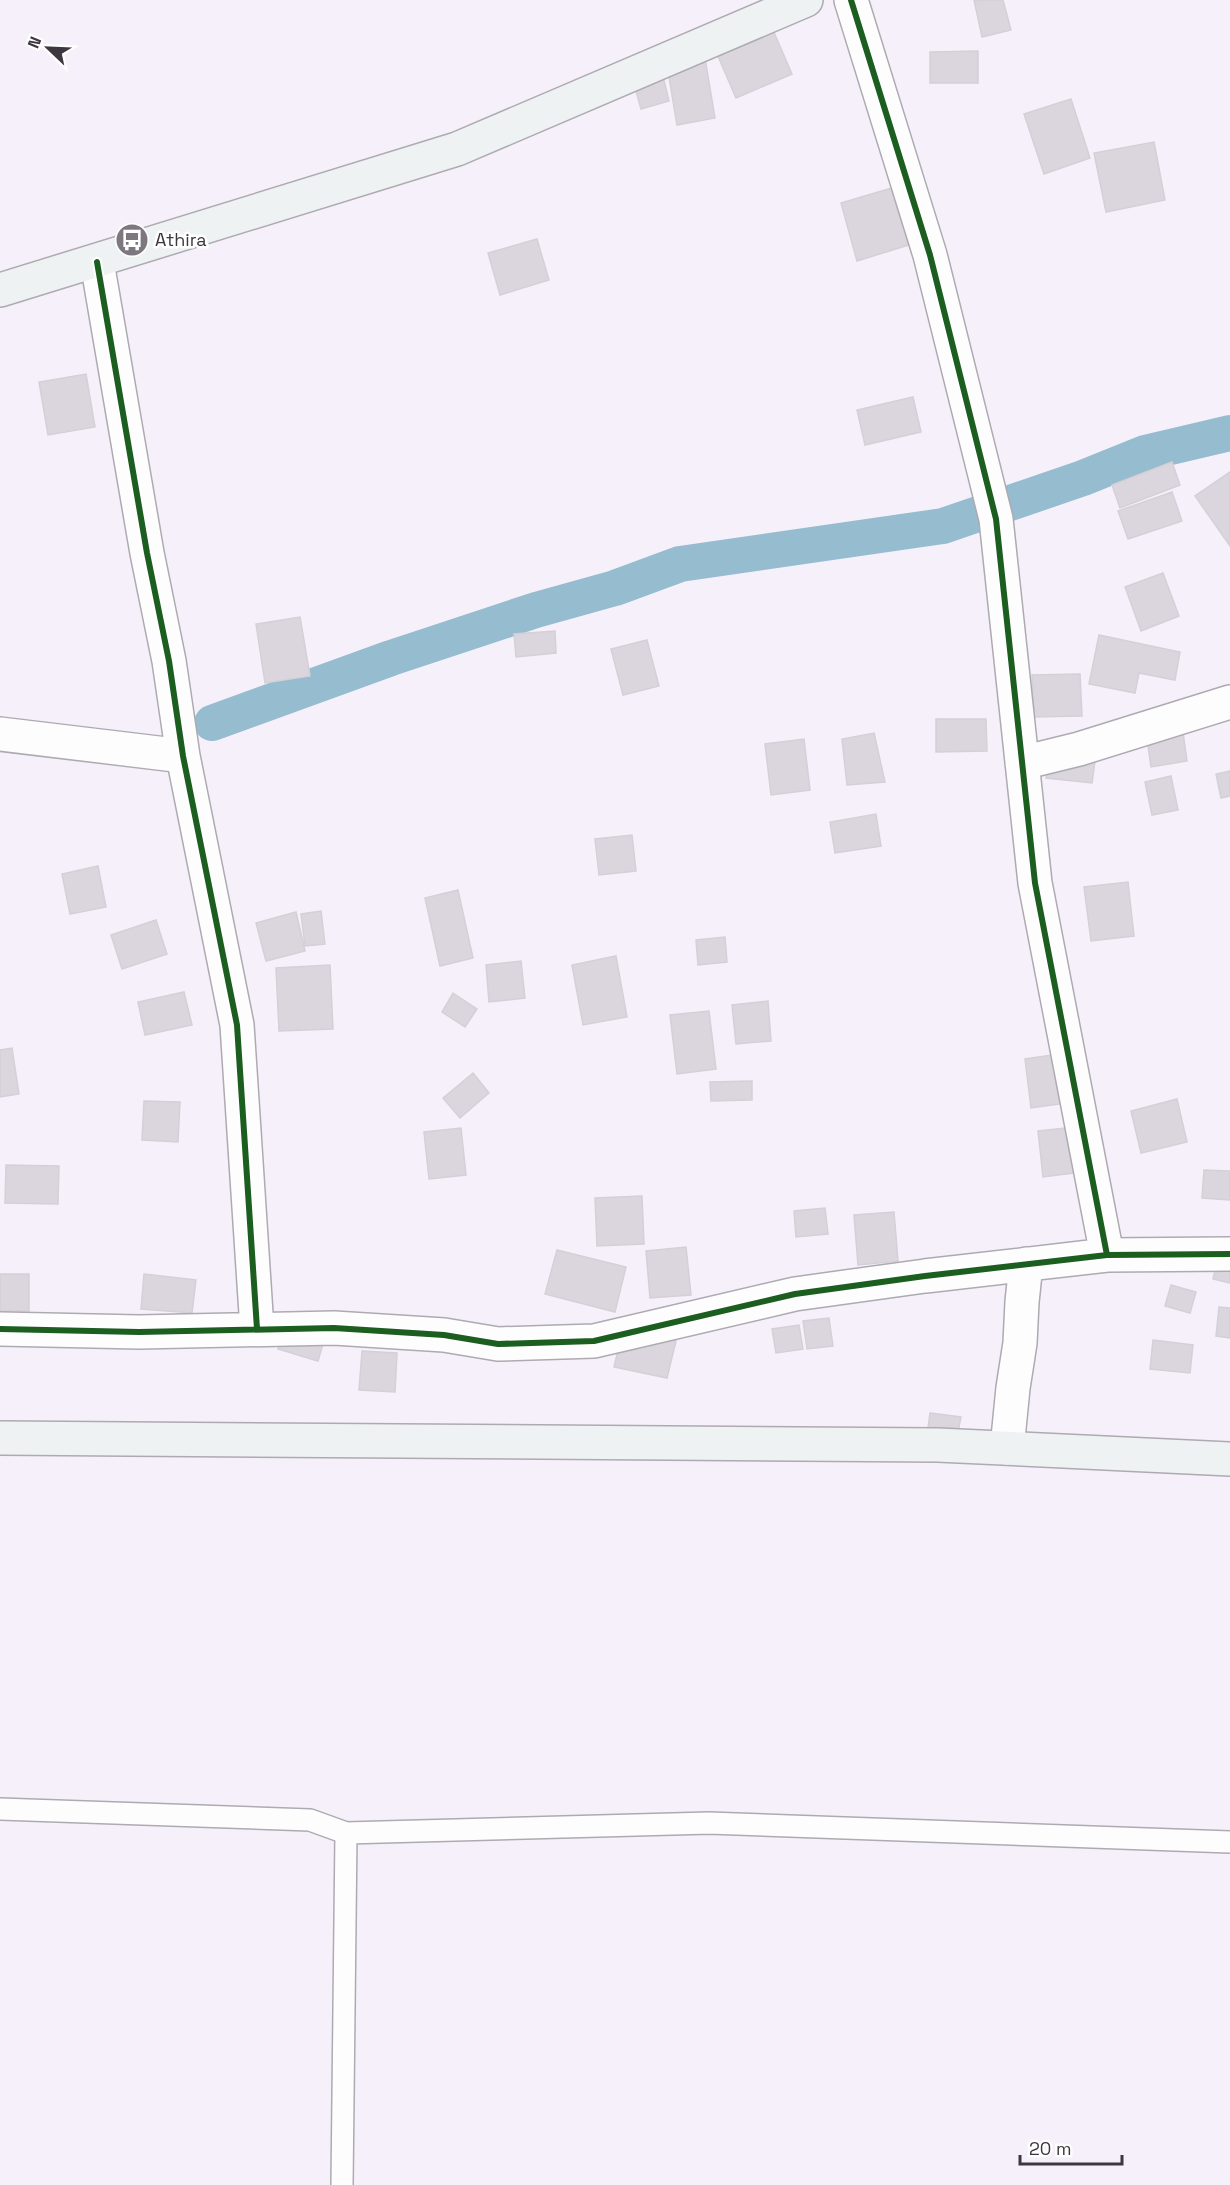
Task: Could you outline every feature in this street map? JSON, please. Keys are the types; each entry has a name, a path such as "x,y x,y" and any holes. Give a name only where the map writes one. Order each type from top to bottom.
{"main road":[{"path":"0,290 97,262 457,149 806,0"},
{"path":"0,1438 938,1445 1230,1459"}],"street":[{"path":"851,0 930,255 996,519 1035,883 1107,1255"},
{"path":"97,262 147,553 169,661 183,756 237,1025 257,1329"},
{"path":"1022,763 1079,749 1230,702"},
{"path":"0,735 183,756"},
{"path":"0,1329 139,1332 334,1328 444,1335 498,1344 594,1341 795,1294 925,1276 1107,1255 1230,1254"},
{"path":"1007,1448 1020,1343 1026,1264"}],"lane":[{"path":"0,1809 310,1820 346,1833 709,1823 1230,1842"},
{"path":"342,2185 346,1833"}],"building":[{"path":"974,0 1003,0 1011,30 982,37"},
{"path":"773,30 792,74 736,98 717,54"},
{"path":"978,51 978,83 930,83 930,52"},
{"path":"705,58 715,118 677,125 667,65"},
{"path":"662,72 669,101 641,109 633,80"},
{"path":"1071,99 1090,158 1044,174 1024,114"},
{"path":"1154,142 1165,200 1106,212 1094,153"},
{"path":"895,187 912,244 857,261 841,203"},
{"path":"537,239 549,280 500,295 488,253"},
{"path":"86,374 95,427 48,435 39,382"},
{"path":"913,397 921,432 865,445 857,410"},
{"path":"1172,462 1180,485 1120,508 1112,485"},
{"path":"1230,472 1230,546 1195,496"},
{"path":"1172,492 1182,521 1128,539 1118,511"},
{"path":"1163,573 1179,616 1141,631 1125,587"},
{"path":"300,617 310,676 265,683 256,624"},
{"path":"555,631 556,653 516,657 514,634"},
{"path":"1099,635 1180,652 1175,680 1139,673 1135,693 1089,684"},
{"path":"647,640 659,686 623,695 611,649"},
{"path":"1080,674 1082,716 1034,717 1032,675"},
{"path":"936,719 986,719 987,751 936,752"},
{"path":"1182,725 1187,761 1151,767 1146,731"},
{"path":"874,733 885,782 847,785 842,739"},
{"path":"804,739 810,790 771,795 765,744"},
{"path":"1050,747 1096,754 1092,783 1046,778"},
{"path":"1230,771 1230,796 1221,798 1216,774"},
{"path":"1171,776 1178,810 1152,815 1145,782"},
{"path":"876,814 881,846 835,853 830,822"},
{"path":"632,835 636,871 599,875 595,839"},
{"path":"98,866 106,907 70,914 62,874"},
{"path":"1128,882 1134,936 1091,941 1084,887"},
{"path":"458,890 473,958 440,966 425,898"},
{"path":"321,911 325,944 305,946 301,914"},
{"path":"296,912 305,951 266,961 256,923"},
{"path":"156,920 167,954 122,969 111,935"},
{"path":"725,937 727,962 698,965 696,940"},
{"path":"616,956 627,1017 583,1025 572,965"},
{"path":"521,961 525,998 489,1002 486,965"},
{"path":"330,965 333,1029 279,1031 276,968"},
{"path":"184,992 192,1025 145,1035 138,1002"},
{"path":"453,993 477,1009 465,1027 442,1012"},
{"path":"768,1001 771,1041 736,1044 732,1005"},
{"path":"709,1011 716,1069 677,1074 670,1015"},
{"path":"12,1048 19,1094 0,1097 0,1050"},
{"path":"1073,1052 1080,1101 1031,1108 1025,1059"},
{"path":"473,1073 489,1093 460,1118 443,1098"},
{"path":"752,1081 752,1100 711,1101 710,1082"},
{"path":"1177,1099 1187,1142 1141,1153 1131,1111"},
{"path":"144,1101 180,1102 178,1142 142,1140"},
{"path":"1084,1126 1089,1171 1043,1177 1038,1131"},
{"path":"461,1128 466,1175 429,1179 424,1132"},
{"path":"6,1165 59,1166 58,1204 5,1203"},
{"path":"1204,1170 1230,1171 1230,1200 1202,1198"},
{"path":"642,1196 644,1244 597,1246 595,1198"},
{"path":"825,1208 828,1234 796,1237 794,1211"},
{"path":"894,1212 898,1261 858,1265 854,1215"},
{"path":"686,1247 691,1295 650,1298 646,1251"},
{"path":"557,1250 626,1267 615,1312 545,1294"},
{"path":"1219,1253 1230,1255 1230,1283 1213,1279"},
{"path":"0,1274 29,1274 29,1311 0,1311"},
{"path":"144,1274 196,1280 192,1313 141,1309"},
{"path":"1171,1285 1196,1292 1190,1313 1165,1306"},
{"path":"1219,1307 1230,1308 1230,1338 1216,1336"},
{"path":"829,1318 833,1346 807,1349 803,1321"},
{"path":"285,1324 325,1337 318,1361 278,1349"},
{"path":"799,1325 803,1349 776,1353 772,1329"},
{"path":"623,1329 676,1341 667,1378 614,1367"},
{"path":"1153,1340 1193,1345 1190,1373 1150,1369"},
{"path":"362,1351 397,1353 395,1392 359,1390"},
{"path":"930,1413 961,1417 958,1432 928,1428"}],"waterway":[{"path":"212,723 391,658 536,610 615,588 680,564 943,526 1083,478 1145,453 1230,433"}],"cycle path":[{"path":"851,0 930,255 996,519 1035,883 1107,1255"},
{"path":"97,262 147,553 169,661 183,756 237,1025 257,1329"},
{"path":"0,1329 139,1332 334,1328 444,1335 498,1344 594,1341 795,1294 925,1276 1107,1255 1230,1254"}],"place":[{"name":"Athira","path":"132,240"}]}
